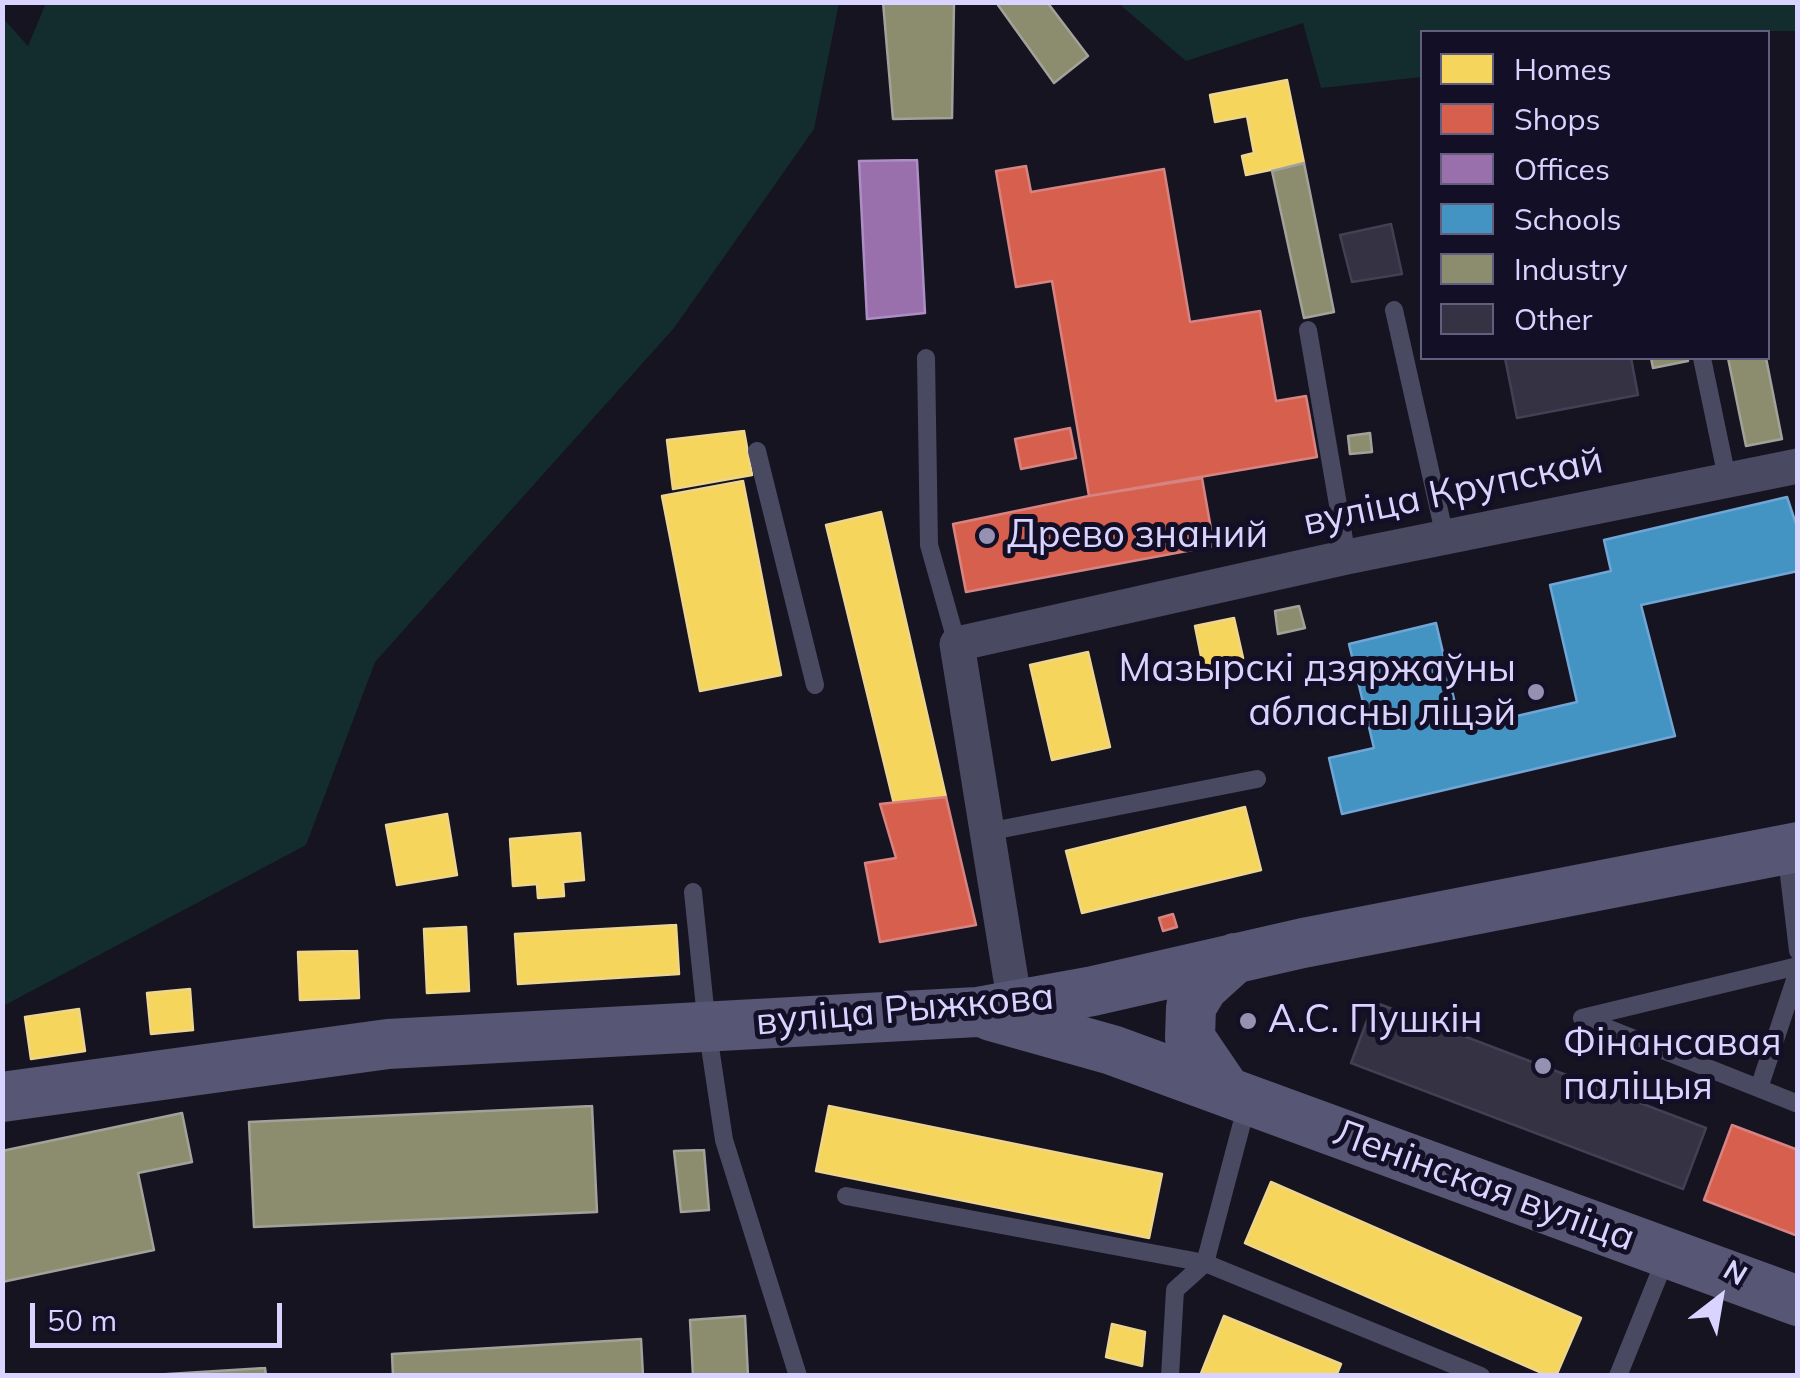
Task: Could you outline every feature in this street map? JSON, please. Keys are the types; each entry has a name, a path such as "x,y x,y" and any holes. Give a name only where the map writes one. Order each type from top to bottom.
{"main road":[{"name":"вуліца Рыжкова","path":"2,1097 388,1044 996,1008 1092,992 1235,958 1792,848"},
{"path":"1235,958 1203,987 1192,1007 1190,1038 1237,1095"},
{"name":"Ленінская вуліца","path":"996,1008 1798,1301"}],"street":[{"name":"вуліца Крупскай","path":"957,644 1348,557 1798,466"},
{"path":"957,644 988,832 996,1008"}],"lane":[{"path":"1394,310 1445,537"},
{"path":"1308,330 1348,557"},
{"path":"926,358 929,545 957,644"},
{"path":"1702,360 1727,478"},
{"path":"757,451 816,685"},
{"path":"988,832 1257,779"},
{"path":"1792,848 1798,951"},
{"path":"693,892 724,1140 798,1376"},
{"path":"1798,968 1582,1018 1798,1104"},
{"path":"1759,1088 1798,968"},
{"path":"1170,1376 1175,1290 1205,1263 1237,1095"},
{"path":"846,1196 1205,1263 1481,1376"},
{"path":"1618,1376 1668,1254"}],"green space":[{"path":"1797,2 1797,31 1420,30 1420,77 1321,88 1303,23 1186,61 1118,3"},
{"path":"46,3 839,3 814,129 674,328 375,662 306,845 3,1006 2,17 28,46"}],"building: Homes":[{"path":"1287,80 1304,163 1246,175 1242,156 1254,153 1247,116 1215,122 1210,95"},
{"path":"744,431 752,475 673,489 667,440"},
{"path":"743,481 781,675 700,691 662,496"},
{"path":"881,512 946,797 894,804 826,525"},
{"path":"1234,618 1243,658 1203,666 1195,626"},
{"path":"1088,652 1110,747 1052,760 1030,665"},
{"path":"1245,807 1261,870 1082,913 1066,851"},
{"path":"447,814 457,875 397,885 386,825"},
{"path":"580,833 584,880 563,882 564,896 538,898 537,884 513,886 510,839"},
{"path":"676,925 679,974 518,984 515,934"},
{"path":"466,927 469,991 427,993 424,929"},
{"path":"357,951 359,998 300,1000 298,952"},
{"path":"190,989 193,1030 151,1034 147,993"},
{"path":"79,1009 85,1051 31,1059 25,1017"},
{"path":"829,1106 1162,1174 1149,1238 816,1171"},
{"path":"1271,1182 1581,1318 1556,1376 1245,1243"},
{"path":"1224,1316 1341,1364 1336,1376 1200,1376"},
{"path":"1112,1324 1145,1332 1142,1366 1106,1357"}],"building: Shops":[{"path":"1026,166 1031,192 1164,169 1190,322 1260,311 1276,401 1306,396 1317,457 1089,496 1052,281 1016,287 996,171"},
{"path":"1070,428 1076,458 1021,469 1015,439"},
{"path":"1202,478 1214,546 966,592 953,524"},
{"path":"946,797 976,925 880,942 865,863 896,858 880,804"},
{"path":"1173,914 1177,927 1163,931 1159,918"},
{"path":"1732,1125 1798,1150 1798,1236 1704,1200"}],"building: Offices":[{"path":"917,160 925,313 867,319 859,161"}],"building: Schools":[{"path":"1787,497 1798,530 1798,571 1641,605 1675,736 1342,814 1329,758 1374,748 1349,644 1436,623 1461,729 1577,702 1550,585 1611,571 1604,540"}],"building: Industry":[{"path":"883,2 954,2 952,118 893,119"},
{"path":"1047,2 1088,56 1054,83 998,5"},
{"path":"1304,163 1334,312 1304,318 1272,171"},
{"path":"1651,360 1688,361 1653,368"},
{"path":"1728,360 1766,360 1782,439 1746,446"},
{"path":"1370,433 1372,452 1350,454 1348,436"},
{"path":"1299,606 1305,628 1278,634 1275,611"},
{"path":"592,1106 597,1212 254,1227 249,1122"},
{"path":"182,1113 192,1162 138,1173 154,1250 2,1282 2,1151"},
{"path":"704,1150 709,1210 681,1212 674,1151"},
{"path":"745,1316 748,1376 693,1376 690,1320"},
{"path":"641,1339 643,1376 393,1376 392,1354"},
{"path":"265,1368 266,1376 136,1376"}],"building: Other":[{"path":"1391,224 1402,274 1352,282 1340,235"},
{"path":"1505,360 1631,360 1638,395 1517,418"},
{"path":"1374,1002 1706,1128 1683,1189 1351,1063"}],"place":[{"name":"Древо знаний","path":"987,536"},
{"name":"Мазырскі дзяржаўны абласны ліцэй","path":"1536,692"},
{"name":"А.С. Пушкін","path":"1248,1021"},
{"name":"Фінансавая паліцыя","path":"1543,1066"}]}
